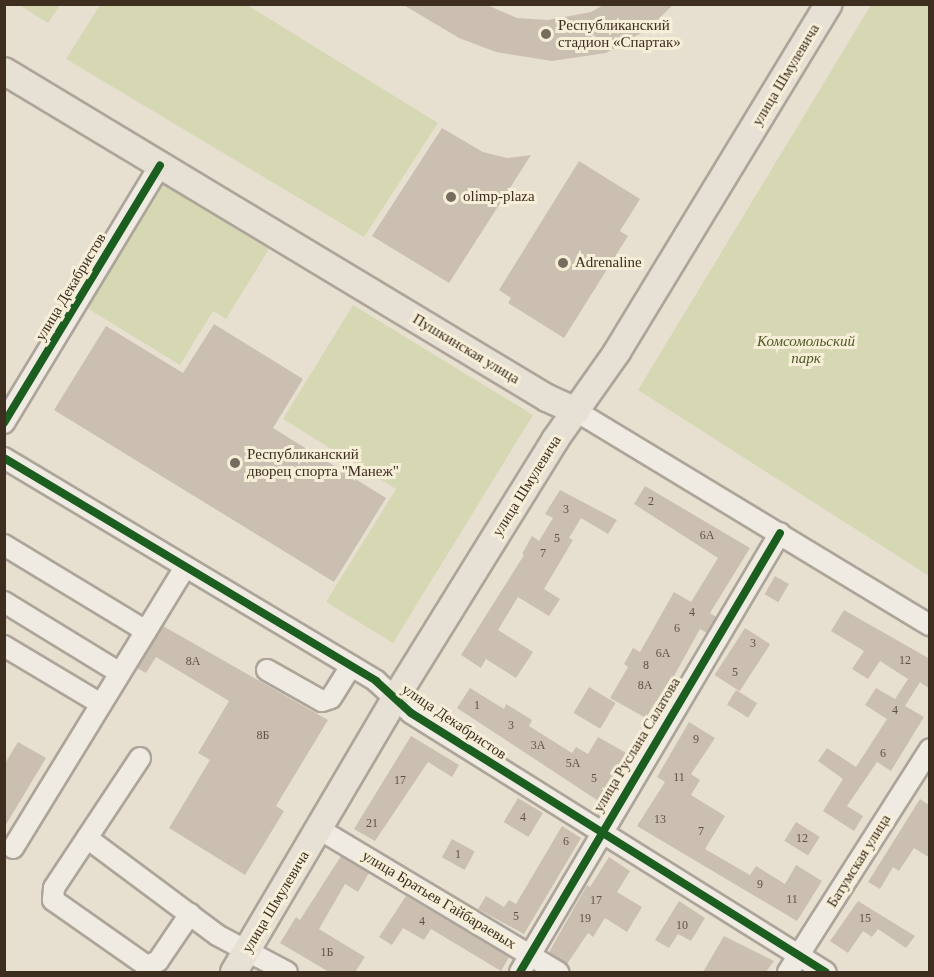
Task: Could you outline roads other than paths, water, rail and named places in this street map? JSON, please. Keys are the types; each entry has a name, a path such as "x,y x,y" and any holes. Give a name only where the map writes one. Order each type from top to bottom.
{"main road":[{"name":"улица Шмулевича","path":"234,972 394,700 576,411 618,352 829,4"},
{"name":"Пушкинская улица","path":"4,71 547,398 576,411"}],"street":[{"name":"улица Декабристов","path":"4,423 160,165"},
{"name":"Пушкинская улица","path":"576,411 930,625"},
{"name":"улица Декабристов","path":"4,458 376,681 394,700 599,834 826,972"},
{"name":"улица Руслана Салатова","path":"520,972 599,834 780,533"},
{"path":"4,545 146,631"},
{"path":"13,848 185,567"},
{"path":"4,602 120,672"},
{"path":"4,646 101,704"},
{"path":"267,670 322,700 331,698 351,666"},
{"name":"Батумская улица","path":"788,972 930,748"},
{"path":"140,758 52,894 56,904 147,966 158,961 190,914"},
{"name":"улица Братьев Гайбараевых","path":"319,829 558,972"},
{"path":"87,838 217,934 287,972"}],"place":[{"name":"Республиканский стадион «Спартак»","path":"546,34"},
{"name":"olimp-plaza","path":"451,197"},
{"name":"Adrenaline","path":"563,263"},
{"name":"Республиканский дворец спорта \"Манеж\"","path":"235,463"}],"park label":[{"name":"Комсомольский парк","path":"806,350"}]}
